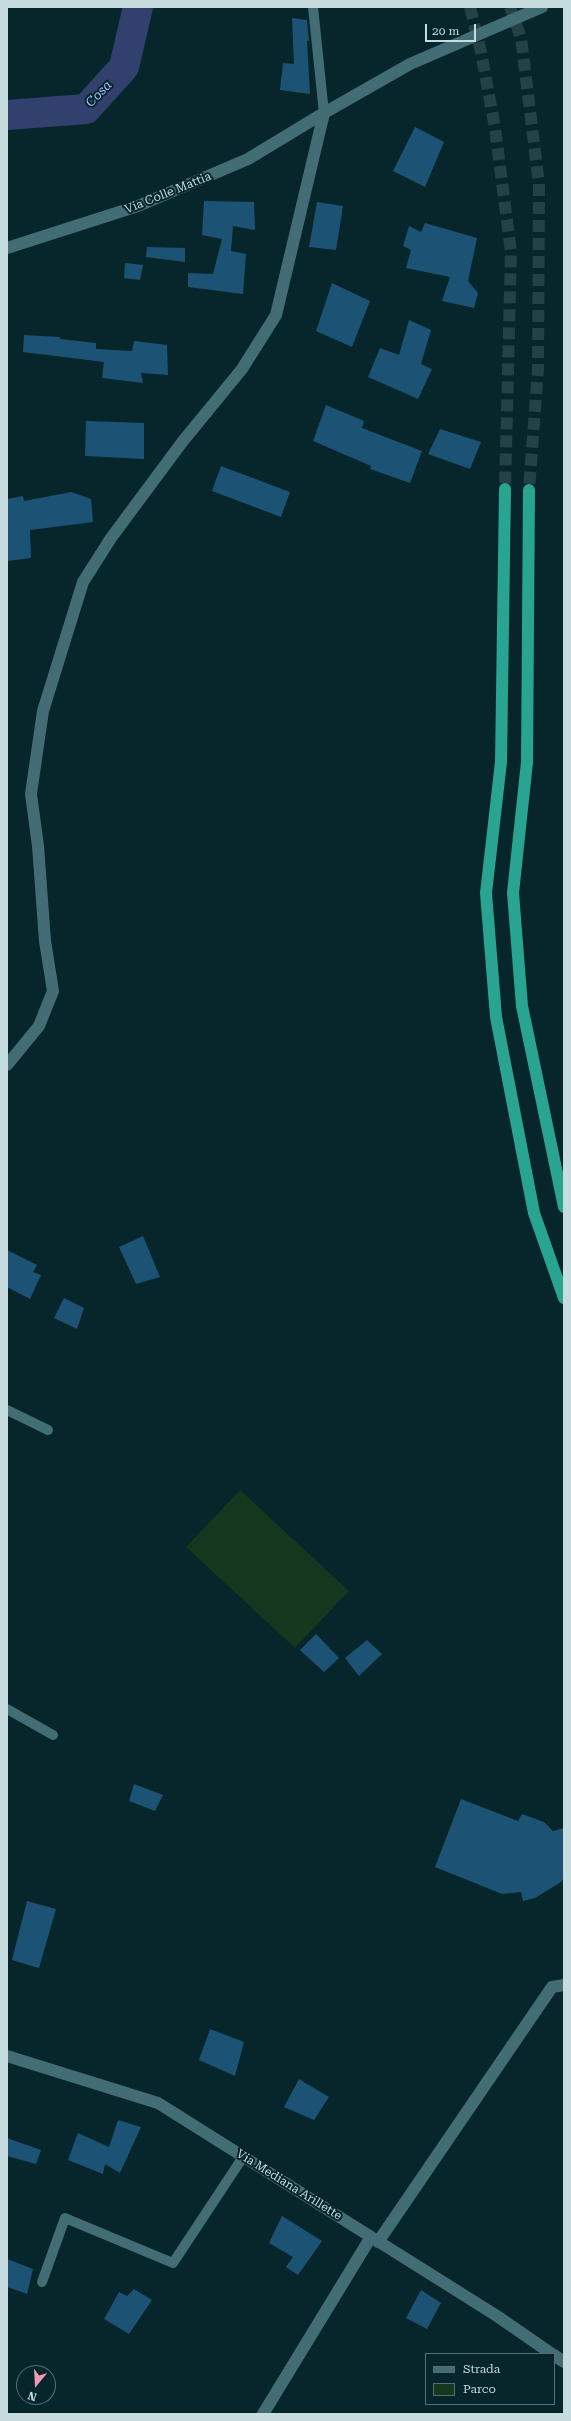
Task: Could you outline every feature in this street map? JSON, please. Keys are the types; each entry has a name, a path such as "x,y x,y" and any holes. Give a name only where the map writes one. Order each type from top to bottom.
{"highway":[{"path":"505,489 501,762 486,893 499,1032 534,1213 564,1298"},
{"path":"529,490 527,762 513,893 522,1006 564,1207"}],"street":[{"name":"Via Colle Mattia","path":"7,248 138,206 248,159 321,114 410,64 542,7"},
{"path":"7,1065 39,1026 53,991 45,941 38,846 31,794 42,711 82,582 111,538 178,447 242,369 276,315 321,114"},
{"path":"263,2414 375,2240 552,1987 564,1985"},
{"name":"Via Mediana Arillette","path":"7,2056 158,2103 375,2240 550,2353"},
{"name":"Via Mediana Arillette","path":"555,2356 564,2362"}],"lane":[{"path":"313,7 321,114"},
{"path":"7,1410 48,1430"},
{"path":"7,1709 53,1735"},
{"path":"42,2282 65,2218 173,2263 243,2157"}],"green space":[{"path":"240,1490 349,1591 295,1648 186,1547"}],"building":[{"path":"292,18 307,20 310,94 280,90 283,63 294,64"},
{"path":"415,127 444,142 425,187 393,171"},
{"path":"204,201 254,202 255,230 233,226 231,251 246,254 243,294 188,287 188,273 213,274 222,239 202,235"},
{"path":"317,202 343,206 336,250 309,247"},
{"path":"425,223 477,238 468,281 478,293 474,308 442,301 450,277 406,268 411,250 403,246 409,226 421,232"},
{"path":"147,247 185,248 185,262 146,257"},
{"path":"125,263 143,265 140,280 124,278"},
{"path":"332,283 370,301 352,347 316,331"},
{"path":"409,320 431,330 421,364 432,369 418,399 368,377 380,348 399,355"},
{"path":"24,335 60,337 60,339 96,343 96,349 132,351 134,341 167,345 168,375 141,373 143,383 102,378 104,362 23,352"},
{"path":"326,405 364,421 362,428 422,451 410,483 370,469 371,466 313,441"},
{"path":"86,421 144,423 144,459 85,456"},
{"path":"440,429 481,442 470,469 428,454"},
{"path":"221,466 290,492 281,517 212,491"},
{"path":"71,492 91,499 93,522 30,530 31,558 7,561 7,499 23,496 24,501"},
{"path":"143,1236 160,1277 136,1284 119,1247"},
{"path":"7,1250 37,1265 33,1272 41,1275 30,1299 7,1287"},
{"path":"64,1298 84,1308 77,1329 54,1318"},
{"path":"316,1634 339,1658 324,1672 300,1650"},
{"path":"367,1640 382,1654 359,1676 345,1658"},
{"path":"134,1784 163,1795 155,1811 129,1801"},
{"path":"461,1799 518,1821 522,1814 544,1822 553,1831 564,1828 564,1878 561,1882 535,1898 523,1901 521,1892 502,1894 435,1867"},
{"path":"27,1901 56,1909 39,1968 12,1960"},
{"path":"210,2029 244,2042 235,2076 199,2060"},
{"path":"299,2079 329,2097 314,2120 284,2107"},
{"path":"118,2120 141,2127 120,2173 105,2164 103,2174 68,2160 78,2133 109,2147"},
{"path":"7,2138 41,2150 36,2164 7,2156"},
{"path":"282,2216 322,2241 298,2275 286,2267 293,2257 269,2243"},
{"path":"7,2259 33,2269 27,2294 7,2287"},
{"path":"134,2289 152,2300 129,2334 104,2319 119,2292 127,2296"},
{"path":"421,2290 441,2303 427,2329 406,2318"}],"waterway":[{"name":"Cosa","path":"7,115 86,109 124,67 138,7"}],"tunnel":[{"path":"470,7 481,52 495,128 511,252 505,489"},
{"path":"510,7 521,38 539,184 538,369 529,490"}]}
